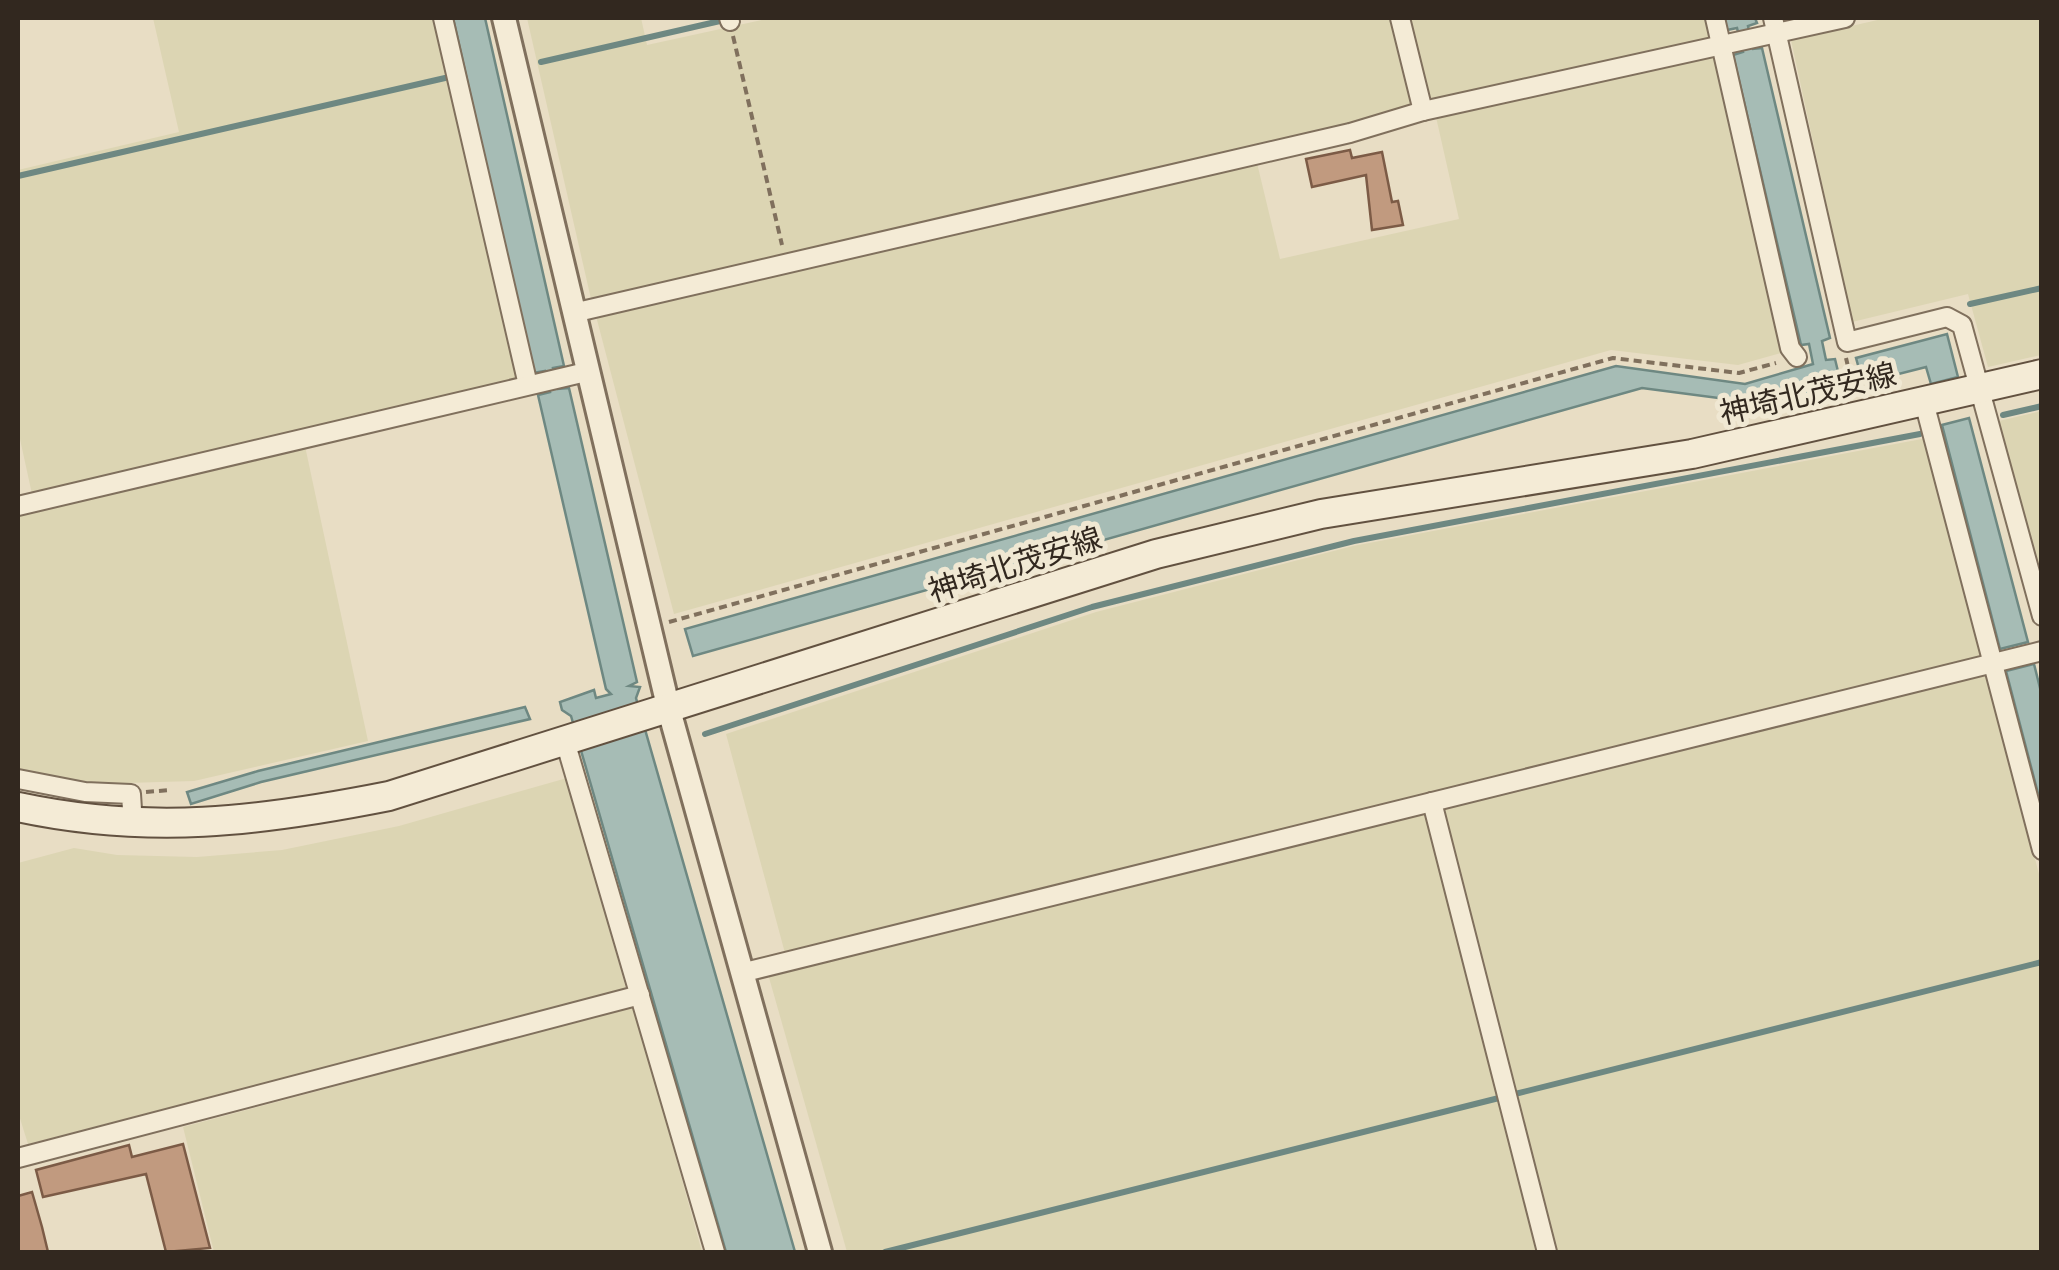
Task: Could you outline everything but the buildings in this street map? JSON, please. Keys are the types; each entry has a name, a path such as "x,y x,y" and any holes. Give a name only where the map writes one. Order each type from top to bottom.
{"main road":[{"name":"神埼北茂安線","path":"18,807 80,820 133,825 276,818 389,796 1156,554 1321,514 1692,454 2042,374"}],"street":[{"path":"444,18 544,382"},
{"path":"504,18 650,627 660,713 741,973 820,1252"},
{"path":"1400,18 1423,111"},
{"path":"1715,18 1737,41 1790,348 1797,356"},
{"path":"573,312 1350,133 1423,111 1737,41 1775,25 1845,18"},
{"path":"1775,25 1847,342 1954,318 1962,325 2042,616"},
{"path":"18,506 586,372"},
{"path":"1924,402 2042,850"},
{"path":"741,973 2042,650"},
{"path":"566,741 714,1252"},
{"path":"18,779 85,792 132,794 133,825"},
{"path":"1432,802 1547,1252"},
{"path":"18,1158 640,995"}],"path":[{"path":"729,19 785,260"},
{"path":"1843,346 1854,397"},
{"path":"650,627 1612,358 1739,373 1797,356"},
{"path":"132,794 172,790"}],"shaded area":[{"path":"153,18 435,18 520,381 32,494 18,430 18,170 179,132"},
{"path":"527,18 641,18 647,45 771,18 1709,18 1714,39 591,299"},
{"path":"1886,18 2041,18 2041,355 1988,367 1968,294 1852,322 1791,40"},
{"path":"1717,54 1784,352 1738,365 1611,350 674,614 596,316 1257,163 1280,259 1459,219 1436,117"},
{"path":"2041,411 2041,585 1999,421"},
{"path":"1927,438 2041,882 2041,1252 847,1252 768,974 789,968 726,734 1096,612 1353,546"},
{"path":"305,446 368,741 194,781 92,784 18,771 18,514"},
{"path":"567,778 626,989 28,1144 18,1112 18,863 74,848 117,855 197,857 282,850 399,826"},
{"path":"634,1007 702,1252 214,1252 183,1127"}],"water":[{"path":"453,18 485,18 564,366 553,368 558,389 569,388 637,682 629,686 640,687 636,698 795,1252 726,1252 571,716 562,710 560,702 594,690 596,698 611,694 606,689 538,395 550,392 545,371 533,373"},
{"path":"1724,18 1755,18 1757,23 1748,26 1753,49 1762,48 1830,338 1822,341 1826,360 1835,359 1842,388 1772,405 1642,388 693,656 685,629 1616,366 1745,384 1813,364 1809,344 1801,345 1733,55 1743,52 1737,28 1727,30"},
{"path":"1947,334 1958,377 1931,384 1926,367 1863,383 1856,358"},
{"path":"1969,418 2028,642 2000,649 1942,425"},
{"path":"2034,664 2041,692 2041,805 2006,671"},
{"path":"525,707 530,719 261,782 191,804 187,792 258,771"}],"waterway":[{"path":"541,62 720,21"},
{"path":"18,176 445,78"},
{"path":"1970,304 2042,288"},
{"path":"2003,415 2042,406"},
{"path":"705,734 1092,607 1354,541 1920,434"},
{"path":"1515,1094 2042,962"},
{"path":"885,1252 1499,1098"}]}
